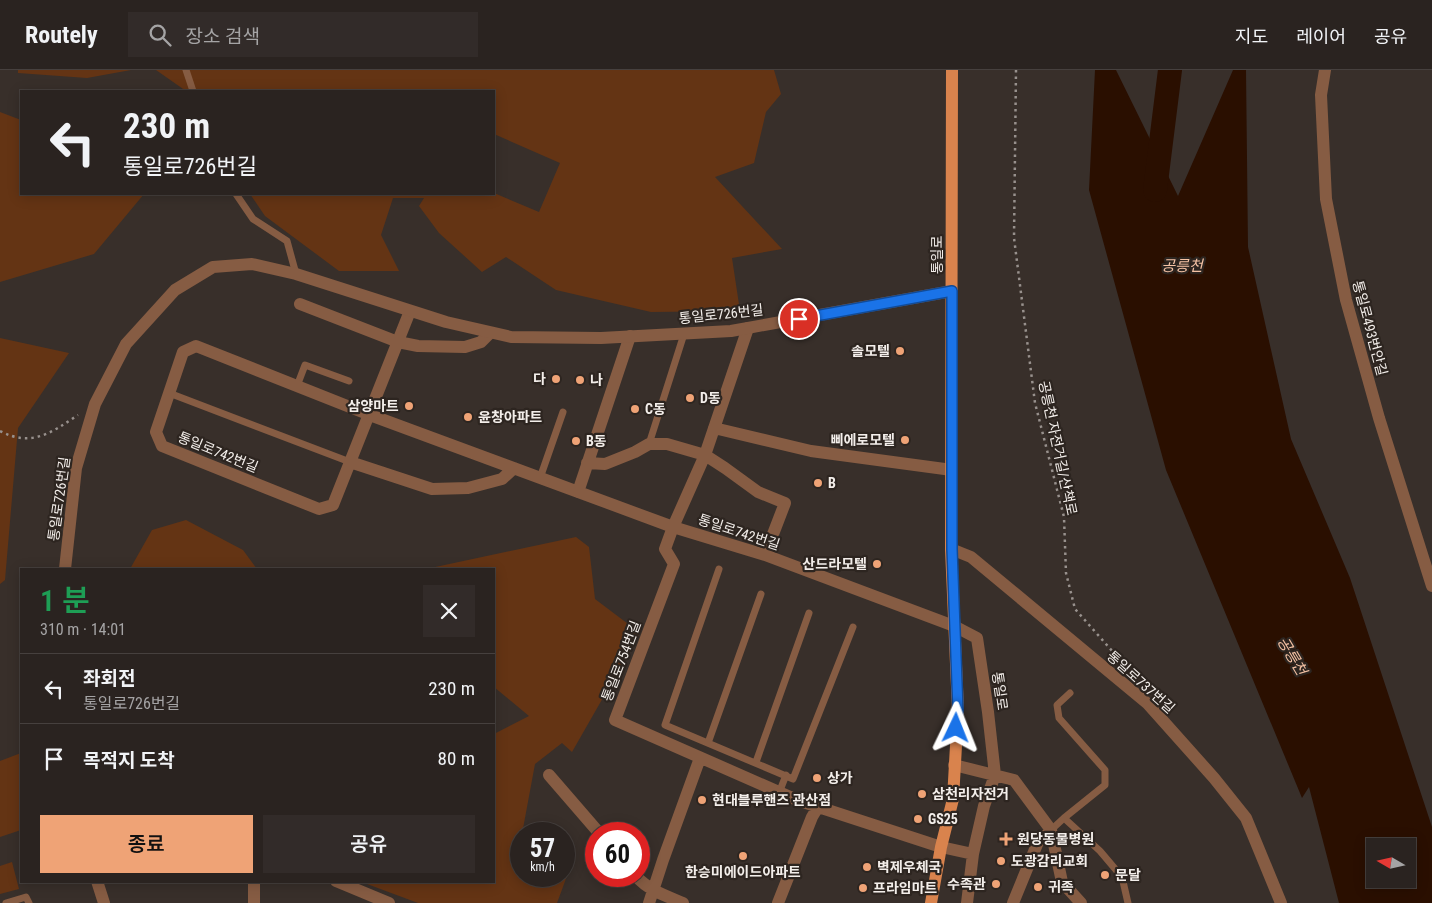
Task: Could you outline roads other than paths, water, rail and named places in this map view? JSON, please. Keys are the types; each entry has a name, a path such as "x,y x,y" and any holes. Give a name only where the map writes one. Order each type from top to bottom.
{"main road":[{"name":"통일로","path":"930,903 953,800 958,710 952,549 952,70"}],"street":[{"name":"통일로493번안길","path":"1325,70 1321,95 1326,199 1346,300 1379,418 1432,586"},
{"name":"통일로726번길","path":"65,568 76,468 95,404 126,344 175,290 213,267 252,264 296,274 446,322 511,337 601,338 731,331 952,291"},
{"path":"300,304 398,342 418,346 465,347 481,342 490,333"},
{"path":"370,415 410,310"},
{"path":"673,527 704,455 748,328"},
{"path":"578,492 630,336"},
{"name":"통일로742번길","path":"370,415 333,505 320,509 162,446 156,432 183,352 196,346 370,415 540,478 673,527 765,556 954,626"},
{"path":"714,428 811,451 952,470"},
{"path":"587,463 605,464 649,444 667,444 704,455 758,492 785,503 765,556"},
{"path":"350,462 432,489 468,488 502,480 514,468"},
{"name":"통일로754번길","path":"673,527 665,549 674,564 614,720 779,793 941,847 973,854"},
{"name":"통일로737번길","path":"952,549 971,557 1148,704 1214,778 1246,818 1281,903"},
{"name":"통일로","path":"954,626 977,638 995,775 984,806 973,854 967,903"},
{"path":"649,903 700,758"},
{"path":"954,765 1014,780 1051,830 1062,882 1081,903"},
{"path":"549,775 590,822"},
{"path":"778,903 812,817 818,807"},
{"path":"1013,903 1038,842 1051,830"},
{"path":"98,883 104,903"},
{"path":"254,883 254,903"},
{"path":"341,883 389,903"},
{"path":"648,887 683,903"}],"lane":[{"path":"186,70 193,90"},
{"path":"237,195 253,219 286,241 296,274"},
{"path":"649,444 684,334"},
{"path":"297,386 305,365 349,381"},
{"path":"169,393 350,462"},
{"path":"540,478 563,412"},
{"path":"719,569 665,725 793,778 853,627"},
{"path":"708,743 761,594"},
{"path":"756,762 809,613"},
{"path":"1051,830 1105,786 1104,770 1058,718 1058,705 1070,693"},
{"path":"779,793 786,775"},
{"path":"1064,818 1100,851 1122,877 1128,903"},
{"path":"6,903 26,897 29,903"}],"water":[{"name":"공릉천","path":"1095,70 1116,70 1178,196 1233,70 1246,70 1248,247 1291,439 1350,578 1432,827 1432,903 1339,903 1309,787 1302,798 1166,470 1089,190"}],"waterway":[{"name":"공릉천","path":"1155,190 1170,70"}],"place":[{"name":"솔모텔","path":"900,351"},
{"name":"다","path":"556,379"},
{"name":"나","path":"580,380"},
{"name":"D동","path":"690,398"},
{"name":"삼양마트","path":"409,406"},
{"name":"C동","path":"635,409"},
{"name":"윤창아파트","path":"468,417"},
{"name":"삐에로모텔","path":"905,440"},
{"name":"B동","path":"576,441"},
{"name":"B","path":"818,483"},
{"name":"산드라모텔","path":"877,564"},
{"name":"상가","path":"817,778"},
{"name":"삼천리자전거","path":"922,794"},
{"name":"현대블루핸즈 관산점","path":"702,800"},
{"name":"GS25","path":"918,819"},
{"name":"원당동물병원","path":"1006,839"},
{"name":"한승미에이드아파트","path":"743,856"},
{"name":"도광감리교회","path":"1001,861"},
{"name":"벽제우체국","path":"867,867"},
{"name":"문달","path":"1105,875"},
{"name":"수족관","path":"996,884"},
{"name":"귀족","path":"1038,887"},
{"name":"프라임마트","path":"863,888"}]}
